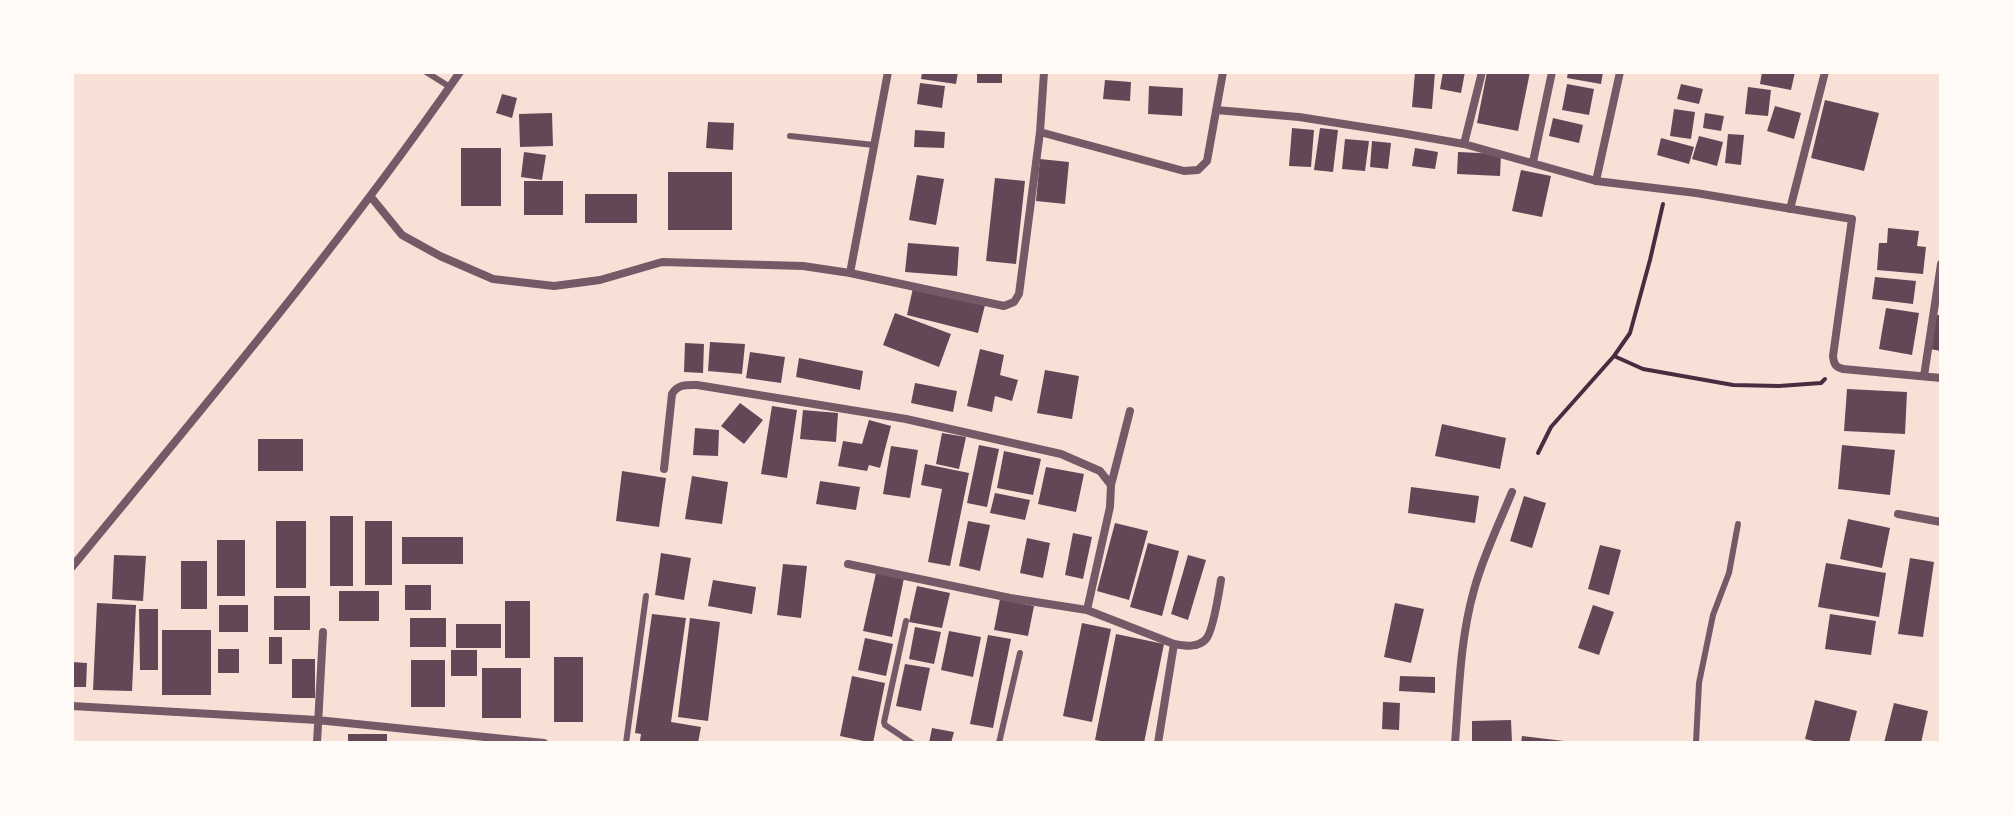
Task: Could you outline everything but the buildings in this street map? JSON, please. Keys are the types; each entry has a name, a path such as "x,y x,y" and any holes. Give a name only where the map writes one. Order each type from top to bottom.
{"street":[{"path":"72,567 371,197 460,72"},
{"path":"850,273 888,72"},
{"path":"371,197 402,235 493,279 554,286 600,280 662,262 803,266 1004,306 1014,302 1019,294 1040,132 1044,72"},
{"path":"1040,132 1184,171 1198,170 1207,161 1223,72"},
{"path":"1464,144 1482,72"},
{"path":"1533,162 1552,72"},
{"path":"1596,181 1620,72"},
{"path":"1790,209 1825,72"},
{"path":"1216,110 1325,121 1464,144 1596,181 1852,219 1834,364 1837,367 1941,378"},
{"path":"1924,376 1941,264"},
{"path":"664,469 672,394 679,387 697,385 906,419 1061,454 1100,471 1111,485"},
{"path":"1087,610 1110,507 1111,485 1130,411"},
{"path":"1455,743 1462,652 1473,593 1512,492"},
{"path":"1898,514 1941,522"},
{"path":"848,564 1010,598 1087,610 1174,644 1187,646 1208,636 1221,580"},
{"path":"317,743 323,632"},
{"path":"1158,743 1174,644"},
{"path":"72,706 317,720 544,743"}],"lane":[{"path":"426,72 450,87"},
{"path":"790,136 874,145"},
{"path":"1696,743 1699,683 1713,615 1729,573 1738,524"},
{"path":"626,743 646,596"},
{"path":"906,621 884,722 912,743"},
{"path":"999,743 1020,653"}],"path":[{"path":"1538,453 1551,427 1614,356 1630,333 1666,190"},
{"path":"1614,356 1643,369 1733,385 1821,383 1837,367"}]}
